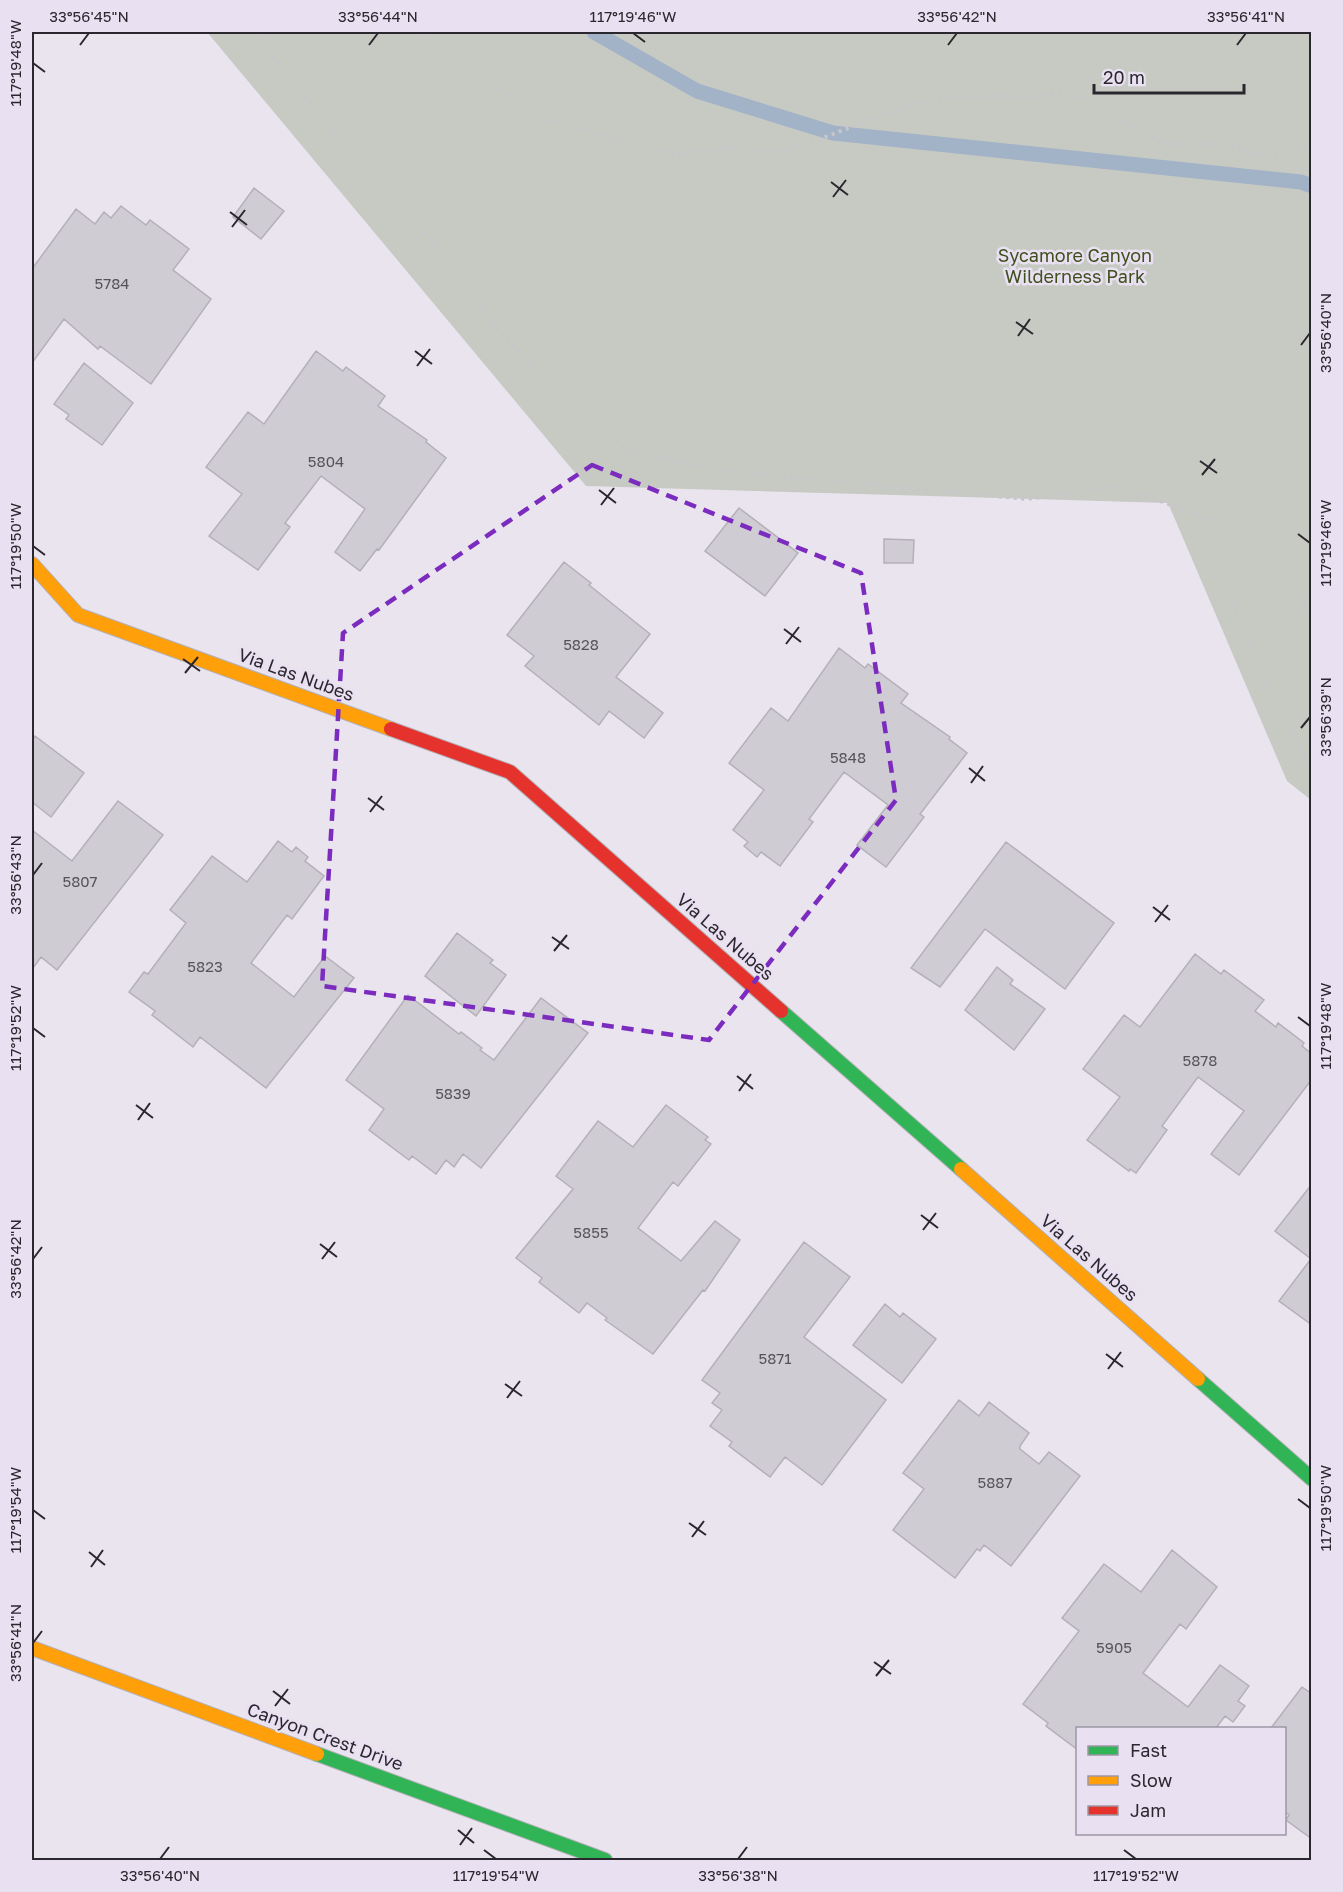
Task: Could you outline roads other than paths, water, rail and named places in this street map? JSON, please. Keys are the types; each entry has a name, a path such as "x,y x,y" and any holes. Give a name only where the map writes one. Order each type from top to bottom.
{"street":[{"name":"Via Las Nubes","path":"32,564 78,615 510,772 1311,1479"},
{"name":"Canyon Crest Drive","path":"32,1648 605,1860"}],"waterway":[{"path":"594,32 697,91 833,133 1301,182 1312,186"}],"park label":[{"name":"Sycamore Canyon Wilderness Park","path":"1075,266"}]}
